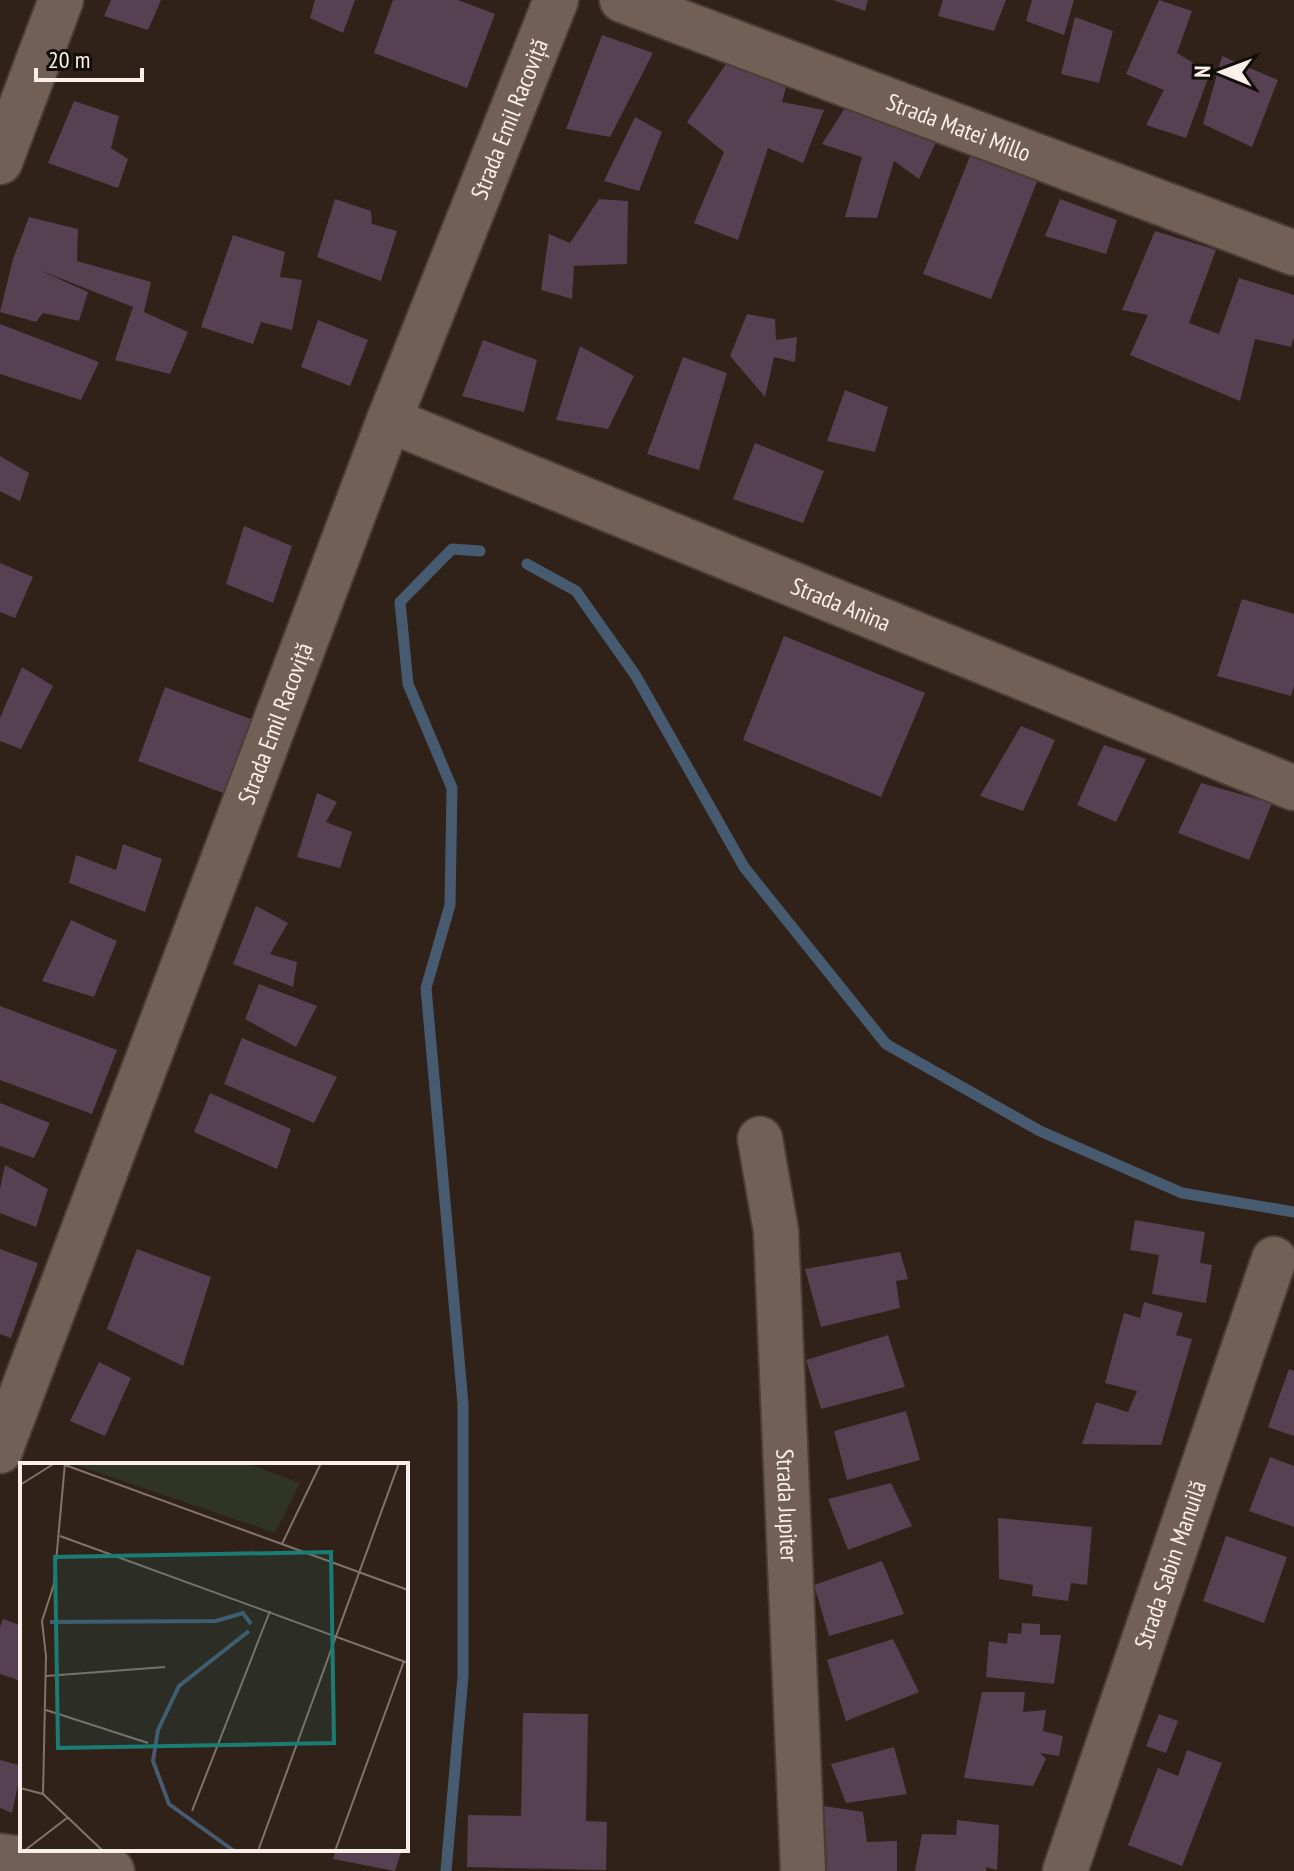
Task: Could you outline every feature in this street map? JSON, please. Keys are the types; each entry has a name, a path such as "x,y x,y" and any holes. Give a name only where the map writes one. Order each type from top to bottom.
{"street":[{"path":"0,162 61,0"},
{"name":"Strada Emil Racoviță","path":"0,1451 389,420 556,0"},
{"name":"Strada Matei Millo","path":"622,0 1294,253"},
{"name":"Strada Anina","path":"389,420 1294,788"},
{"name":"Strada Jupiter","path":"760,1139 776,1231 803,1871"},
{"name":"Strada Sabin Manuilă","path":"1065,1871 1274,1259"},
{"path":"0,1856 112,1871"}],"building":[{"path":"111,0 161,0 148,30 104,16"},
{"path":"315,0 355,0 343,33 310,18"},
{"path":"393,0 458,0 495,14 467,88 374,53"},
{"path":"833,0 868,0 865,11"},
{"path":"943,0 1006,0 994,31 938,16"},
{"path":"1032,0 1074,0 1064,35 1026,21"},
{"path":"1159,0 1192,11 1177,53 1210,73 1186,138 1146,125 1164,90 1126,74"},
{"path":"1075,17 1113,31 1099,83 1061,74"},
{"path":"602,35 653,53 610,137 566,129"},
{"path":"1222,56 1278,80 1252,147 1203,124"},
{"path":"726,64 788,80 782,102 824,110 803,163 768,148 738,240 694,223 724,152 687,122"},
{"path":"74,101 119,116 111,148 128,159 118,188 48,163"},
{"path":"845,108 937,140 919,179 894,161 877,218 845,217 862,157 822,144"},
{"path":"635,117 662,132 639,191 604,181"},
{"path":"972,151 1040,174 991,299 923,274"},
{"path":"335,199 371,211 372,224 397,231 381,281 317,257"},
{"path":"599,199 628,201 627,264 574,266 572,299 541,290 549,234 570,243"},
{"path":"1060,199 1117,220 1106,254 1045,236"},
{"path":"29,217 78,229 77,261 151,282 144,312 188,332 170,374 115,360 133,307 39,270 88,292 79,321 43,313 36,322 0,312 13,259"},
{"path":"1155,231 1216,250 1189,323 1219,334 1239,278 1294,295 1294,337 1291,347 1255,339 1240,401 1130,355 1148,315 1122,310"},
{"path":"233,235 285,252 280,277 302,280 292,330 261,322 253,344 201,327"},
{"path":"747,314 775,319 776,340 797,337 795,362 774,357 765,397 730,356"},
{"path":"318,320 368,340 350,386 301,367"},
{"path":"0,324 99,362 81,400 0,374"},
{"path":"483,340 537,360 524,412 462,396"},
{"path":"580,346 634,376 608,429 556,420"},
{"path":"683,357 727,373 699,470 647,454"},
{"path":"845,390 888,407 875,452 827,441"},
{"path":"755,443 824,471 803,523 733,499"},
{"path":"0,456 29,473 20,501 0,491"},
{"path":"244,526 292,546 273,603 226,584"},
{"path":"0,563 33,577 15,618 0,612"},
{"path":"1242,599 1294,614 1294,685 1291,696 1217,676"},
{"path":"784,636 925,693 881,797 743,740"},
{"path":"22,667 53,686 21,749 0,741 0,718"},
{"path":"165,687 259,722 231,796 138,761"},
{"path":"1021,726 1055,740 1023,811 980,796"},
{"path":"1104,745 1146,759 1116,822 1077,805"},
{"path":"1201,783 1272,803 1249,860 1178,833"},
{"path":"317,793 337,802 326,822 352,832 340,868 297,857"},
{"path":"123,844 162,859 145,912 69,883 76,855 116,870"},
{"path":"256,906 288,923 270,954 297,962 293,987 233,964"},
{"path":"71,920 117,941 94,997 42,981"},
{"path":"259,984 317,1006 296,1047 245,1019"},
{"path":"0,1006 117,1050 92,1114 0,1080"},
{"path":"242,1038 337,1077 314,1123 224,1084"},
{"path":"210,1093 291,1129 277,1169 194,1132"},
{"path":"0,1103 50,1123 34,1158 0,1146"},
{"path":"5,1165 48,1189 36,1227 0,1213 0,1189"},
{"path":"1135,1220 1205,1232 1200,1263 1212,1265 1206,1303 1152,1294 1159,1255 1130,1250"},
{"path":"0,1249 38,1263 11,1338 0,1334"},
{"path":"137,1249 211,1277 183,1366 107,1329"},
{"path":"900,1252 908,1279 896,1281 900,1308 821,1327 805,1269"},
{"path":"1144,1302 1183,1313 1176,1335 1192,1339 1161,1445 1082,1444 1096,1402 1128,1412 1137,1391 1105,1383 1124,1313 1140,1318"},
{"path":"888,1335 905,1387 821,1409 806,1360"},
{"path":"99,1362 131,1378 105,1436 70,1421"},
{"path":"1289,1369 1294,1371 1294,1436 1268,1427"},
{"path":"906,1411 920,1460 847,1480 834,1431"},
{"path":"1270,1457 1294,1466 1294,1527 1249,1511"},
{"path":"891,1483 912,1526 848,1550 828,1499"},
{"path":"998,1518 1092,1527 1087,1585 1071,1583 1068,1601 1032,1596 1033,1585 999,1579"},
{"path":"1226,1536 1287,1557 1264,1623 1203,1601"},
{"path":"882,1561 904,1614 829,1636 814,1585"},
{"path":"3,1619 20,1625 20,1681 0,1674 0,1627"},
{"path":"1022,1623 1040,1624 1040,1635 1061,1635 1054,1684 986,1677 989,1641 1007,1644 1008,1633 1021,1634"},
{"path":"893,1639 919,1692 846,1721 827,1660"},
{"path":"982,1692 1025,1692 1023,1712 1046,1710 1043,1731 1063,1736 1059,1756 1040,1753 1046,1759 1033,1786 964,1778"},
{"path":"523,1713 588,1714 586,1821 607,1822 606,1870 467,1867 468,1815 521,1816"},
{"path":"1159,1714 1178,1721 1166,1753 1146,1746"},
{"path":"894,1747 907,1794 846,1803 831,1764"},
{"path":"1187,1750 1222,1763 1182,1866 1128,1845 1158,1768 1178,1776"},
{"path":"0,1760 20,1765 20,1775 12,1813 0,1808"},
{"path":"824,1806 863,1812 867,1842 897,1841 897,1871 827,1871"},
{"path":"957,1820 999,1825 997,1870 986,1867 986,1871 915,1871 922,1834 956,1835"},
{"path":"335,1851 401,1851 395,1871 333,1859"}],"waterway":[{"path":"446,1871 463,1676 463,1404 426,988 450,905 452,788 408,684 400,602 452,549 480,551"},
{"path":"527,564 576,591 636,676 744,867 886,1044 1040,1131 1182,1193 1294,1212"}]}
